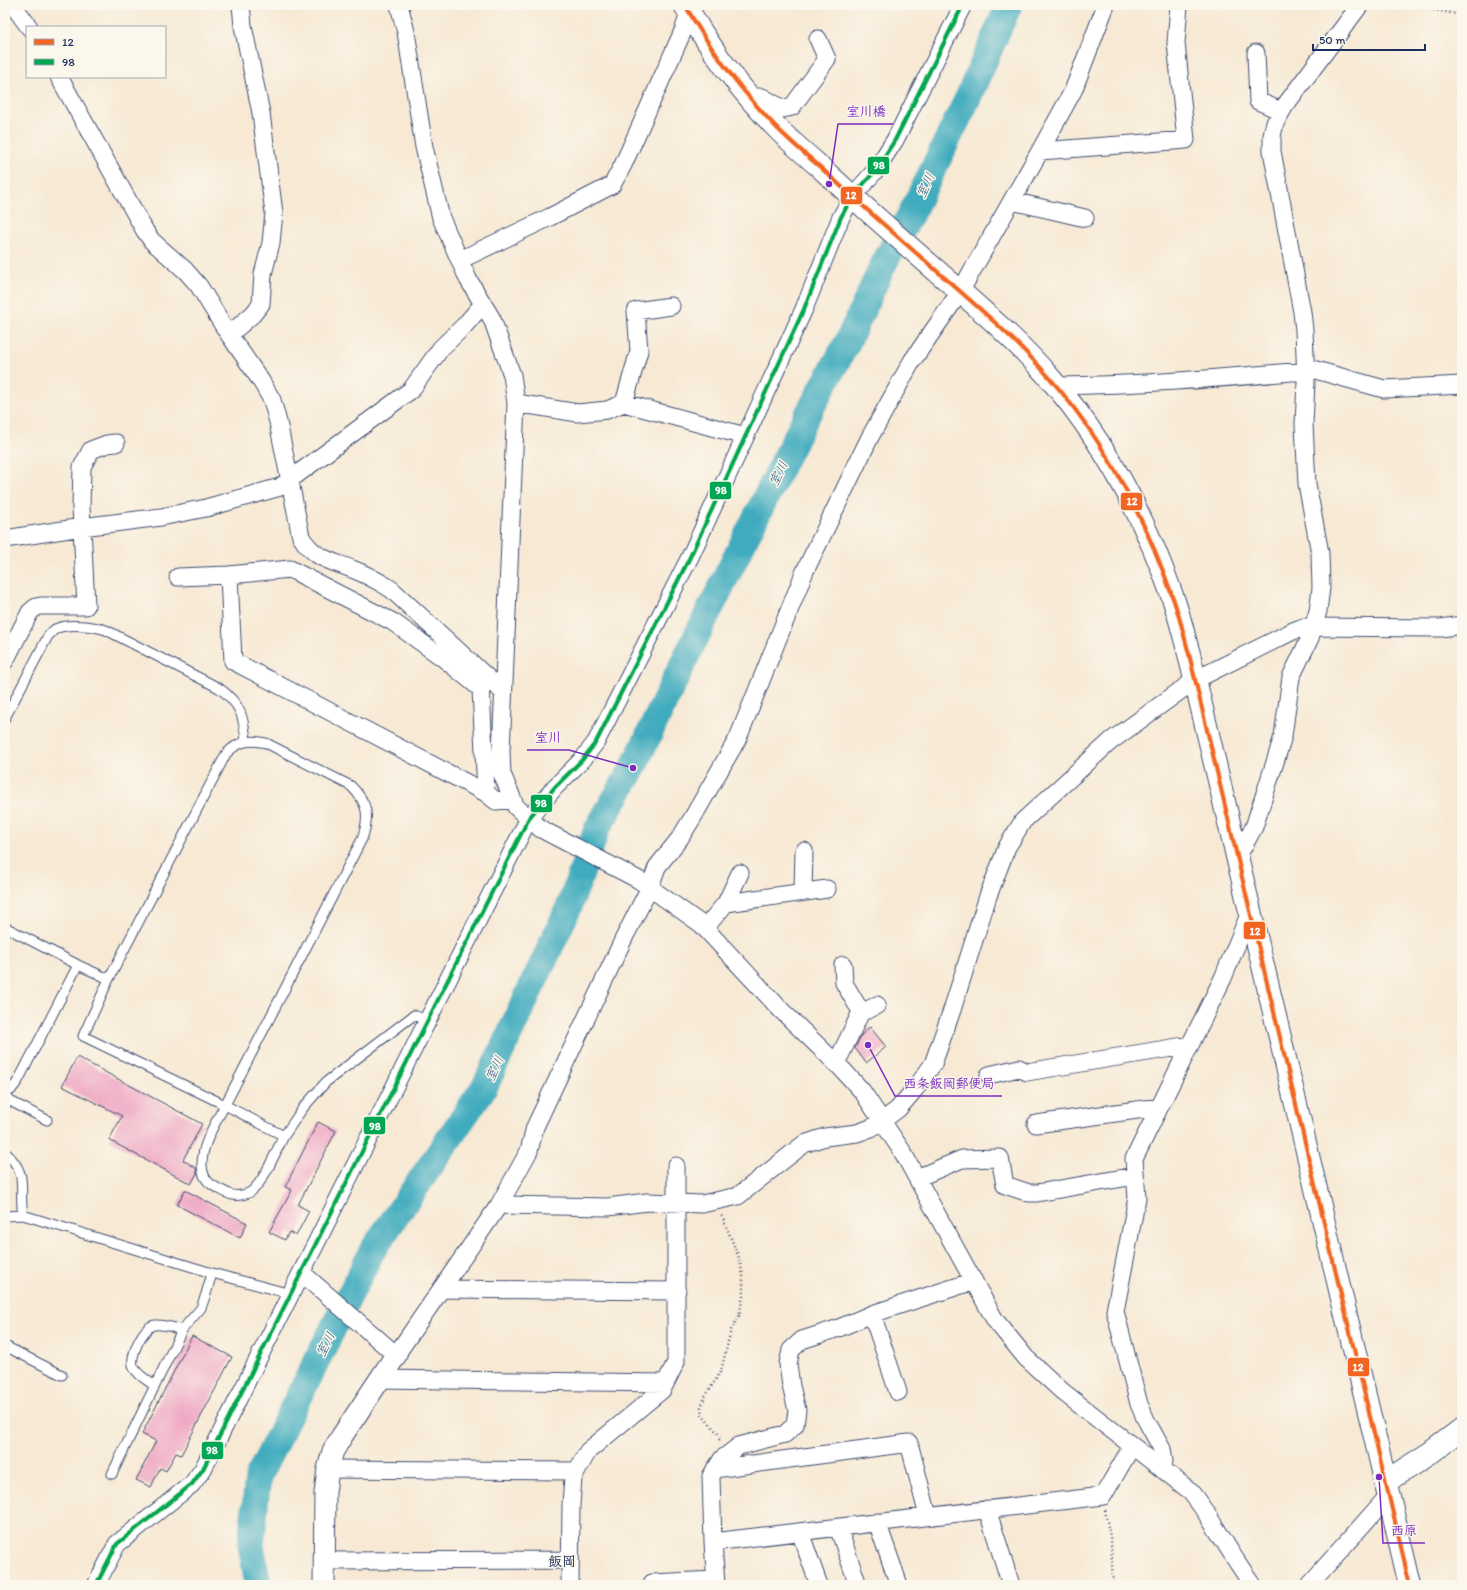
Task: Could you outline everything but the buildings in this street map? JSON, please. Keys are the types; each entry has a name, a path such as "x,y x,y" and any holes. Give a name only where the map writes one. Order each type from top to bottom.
{"main road":[{"path":"689,7 710,44 750,97 778,128 856,200 1004,331 1048,376 1097,440 1135,507 1154,550 1174,603 1195,680 1410,1585"},
{"path":"1387,1488 1462,1429"}],"street":[{"path":"13,5 28,26"},
{"path":"229,335 253,314 261,304 263,274 271,243 274,213 261,113 243,26 241,5"},
{"path":"399,5 406,32 424,147 441,218 468,279 492,318 512,375 516,403 501,752 502,774 516,807 535,824 644,883 686,912 705,928 781,1010 862,1091 917,1178 995,1320 1026,1358 1063,1392 1189,1490 1200,1503 1239,1567 1253,1585"},
{"path":"96,1585 117,1544 192,1484 203,1469 291,1294 308,1279 428,1021 555,787 583,759 596,742 690,557 804,309 842,218 856,200 895,140 963,5"},
{"path":"1045,151 1072,91 1106,5"},
{"path":"324,1585 326,1493 328,1469 334,1451 342,1436 380,1379 389,1349 441,1289 499,1205 529,1151 536,1127 624,938 644,883 680,838 738,738 805,571 870,437 912,361 958,290 1012,201 1045,151 1069,120 1118,5"},
{"path":"1045,151 1186,140 1176,42 1179,5"},
{"path":"1237,858 1254,827 1283,736 1290,677 1310,638 1318,611 1320,588 1320,553 1307,484 1304,424 1305,369 1302,312 1272,151 1272,136 1275,123 1281,111 1360,5"},
{"path":"460,260 550,217 612,185 623,165 683,31 689,7"},
{"path":"750,97 762,97 783,109 792,107 827,59 818,39"},
{"path":"1256,53 1258,101 1281,111"},
{"path":"60,78 145,231 152,241 199,286 272,400 278,422 300,536 308,548 323,559 375,579 391,589 503,692"},
{"path":"1012,201 1085,218"},
{"path":"5,539 161,517 206,508 280,487 411,390 441,348 464,326 483,304"},
{"path":"624,403 639,351 636,311 671,306"},
{"path":"1056,386 1124,385 1185,381 1305,369 1384,389 1462,385"},
{"path":"516,403 578,413 607,410 624,403 745,436"},
{"path":"5,661 30,612 36,607 86,606 82,527 82,467 91,450 107,444 116,443"},
{"path":"178,577 229,575 290,569 393,622 443,658 481,689 486,793"},
{"path":"229,575 233,661 486,793 496,801 512,799"},
{"path":"499,1205 608,1207 647,1202 702,1204 738,1196 804,1144 825,1137 857,1133 872,1128 898,1109 933,1064 991,889 1007,847 1023,821 1111,741 1195,680 1293,631 1304,627 1441,628 1462,625"},
{"path":"803,892 804,850"},
{"path":"705,928 726,903 740,873"},
{"path":"726,903 827,889"},
{"path":"1163,1470 1164,1460 1162,1449 1139,1404 1114,1311 1137,1198 1134,1159 1223,978 1250,912"},
{"path":"836,1064 869,1008 857,1005 844,983 844,965"},
{"path":"989,1075 1019,1068 1027,1072 1190,1045"},
{"path":"1036,1124 1159,1107"},
{"path":"917,1178 962,1158 1000,1158 1005,1185 1036,1194 1135,1176"},
{"path":"570,1585 573,1478 588,1451 662,1390 676,1362 676,1166"},
{"path":"308,1279 389,1349"},
{"path":"652,1583 715,1582 711,1476 722,1459 739,1446 786,1434 794,1425 797,1410 791,1386 788,1364 791,1350 802,1340 839,1328 872,1314 974,1281"},
{"path":"441,1289 676,1291"},
{"path":"872,1314 898,1392"},
{"path":"380,1379 665,1383"},
{"path":"715,1469 909,1443 928,1516"},
{"path":"713,1542 1103,1496 1132,1446"},
{"path":"328,1469 577,1471"},
{"path":"1309,1585 1387,1488"},
{"path":"988,1509 1011,1585"},
{"path":"877,1522 899,1585"},
{"path":"838,1527 858,1585"},
{"path":"800,1532 819,1585"},
{"path":"324,1561 570,1560"}],"lane":[{"path":"5,718 48,636 55,629 93,626 106,630 228,694 243,715 246,742"},
{"path":"284,1136 225,1105 83,1036 109,980 226,754 234,745 257,741 266,743 352,786 360,795 365,804 367,815 366,827 362,838 225,1105 209,1134 203,1152 203,1163 206,1179 212,1185 232,1195 240,1196 254,1190 284,1136 302,1108 326,1082 414,1015 428,1021"},
{"path":"5,927 109,980"},
{"path":"46,1120 10,1102 5,1094 11,1090 18,1081 78,965"},
{"path":"5,1152 14,1160 21,1173 23,1187 20,1202 23,1215"},
{"path":"5,1216 23,1215 212,1273 291,1294"},
{"path":"112,1474 182,1330 200,1308 212,1273"},
{"path":"156,1386 138,1373 132,1361 133,1354 146,1330 150,1327 155,1325 182,1330"},
{"path":"5,1346 62,1375"}],"path":[{"path":"1406,5 1462,15"},
{"path":"716,1201 738,1255 743,1275 743,1296 739,1316 731,1330 721,1371 701,1406 702,1415 721,1437 717,1444"},
{"path":"1103,1496 1111,1542 1113,1585"}],"waterway":[{"name":"室川","path":"258,1585 251,1545 258,1477 372,1251 485,1086 569,907 597,829 633,768 684,661 803,423 848,341 884,263 913,210 966,102 1009,5"}],"transit line":[{"name":"12","path":"685,5 716,54 752,101 778,129 990,318 1014,340 1048,376 1069,401 1106,454 1122,482 1151,541 1174,601 1189,654 1410,1585"},
{"name":"98","path":"96,1585 117,1544 192,1484 203,1469 529,818 555,787 583,759 596,742 690,557 804,309 841,217 852,197 875,171 895,140 963,5"}],"place":[{"name":"室川橋","path":"829,184"},
{"name":"室川","path":"633,768"},
{"name":"西条飯岡郵便局","path":"868,1045"},
{"name":"西原","path":"1379,1477"}],"district":[{"name":"飯岡","path":"562,1561"}]}
